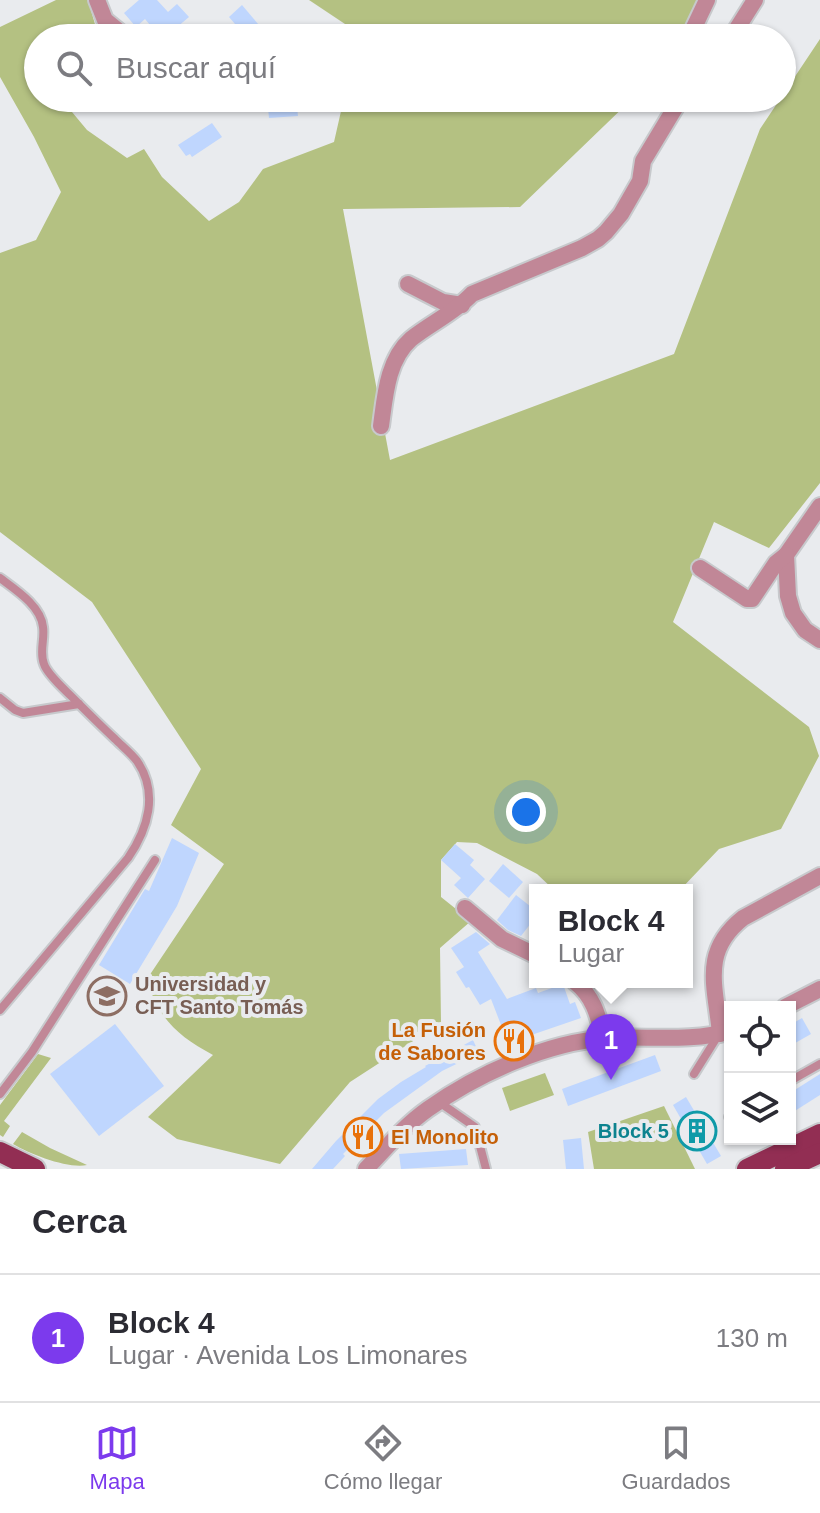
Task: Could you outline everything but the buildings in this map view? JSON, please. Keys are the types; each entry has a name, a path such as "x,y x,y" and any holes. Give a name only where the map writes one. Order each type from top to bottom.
{"main road":[{"path":"747,1169 820,1134"},
{"path":"0,1152 35,1169"},
{"path":"795,1167 820,1153"}],"street":[{"path":"97,0 105,20 110,24"},
{"path":"696,24 707,0"},
{"path":"740,24 755,0"},
{"path":"381,426 393,365 409,341 462,305 472,294 598,239 621,214 640,181 643,161 673,112"},
{"path":"408,284 443,302 462,305"},
{"path":"700,568 747,599 752,599 820,506"},
{"path":"786,555 788,596 793,613 805,630 820,640"},
{"path":"724,1028 713,980 714,960 721,942 743,918 820,876"},
{"path":"465,908 502,939 529,952"},
{"path":"582,988 593,1002 604,1039"},
{"path":"796,1001 820,989"},
{"path":"366,1169 427,1110 512,1063 557,1048 604,1039 724,1032"}],"lane":[{"path":"0,578 35,607 43,625 44,665 136,761 149,791 148,813 141,840 0,1010"},
{"path":"0,698 23,713 79,704"},
{"path":"0,1094 32,1052 155,860"},
{"path":"694,1074 724,1033"},
{"path":"796,1078 820,1064"},
{"path":"439,1102 475,1127 486,1169"}],"green space":[{"path":"56,0 88,0 95,24 24,24 24,112 72,112 87,130 127,158 144,149 162,177 209,221 239,202 263,169 334,142 341,112 618,112 520,207 343,209 390,460 674,354 760,129 771,112 796,112 796,75 820,39 820,483 769,548 714,522 673,622 809,727 819,756 781,829 719,849 686,884 548,884 537,874 477,843 457,842 441,860 441,897 471,921 440,948 441,1023 350,1082 280,1164 177,1139 148,1117 213,1055 189,1041 163,1016 147,979 224,864 171,825 201,769 92,602 0,532 0,253 36,240 61,192 0,77 0,27"},
{"path":"309,0 708,0 691,24 345,24"},
{"path":"38,1054 51,1058 4,1121 10,1126 3,1137 0,1135 0,1105"},
{"path":"545,1073 554,1095 510,1111 502,1088"},
{"path":"664,1106 695,1169 594,1169 588,1132"},
{"path":"22,1132 87,1165 60,1163 13,1144"}],"place":[{"name":"Universidad y CFT Santo Tomás","path":"107,996"},
{"name":"La Fusión de Sabores","path":"514,1041"},
{"name":"Block 4","path":"611,1080"},
{"name":"Block 5","path":"697,1131"},
{"name":"El Monolito","path":"363,1137"}]}
